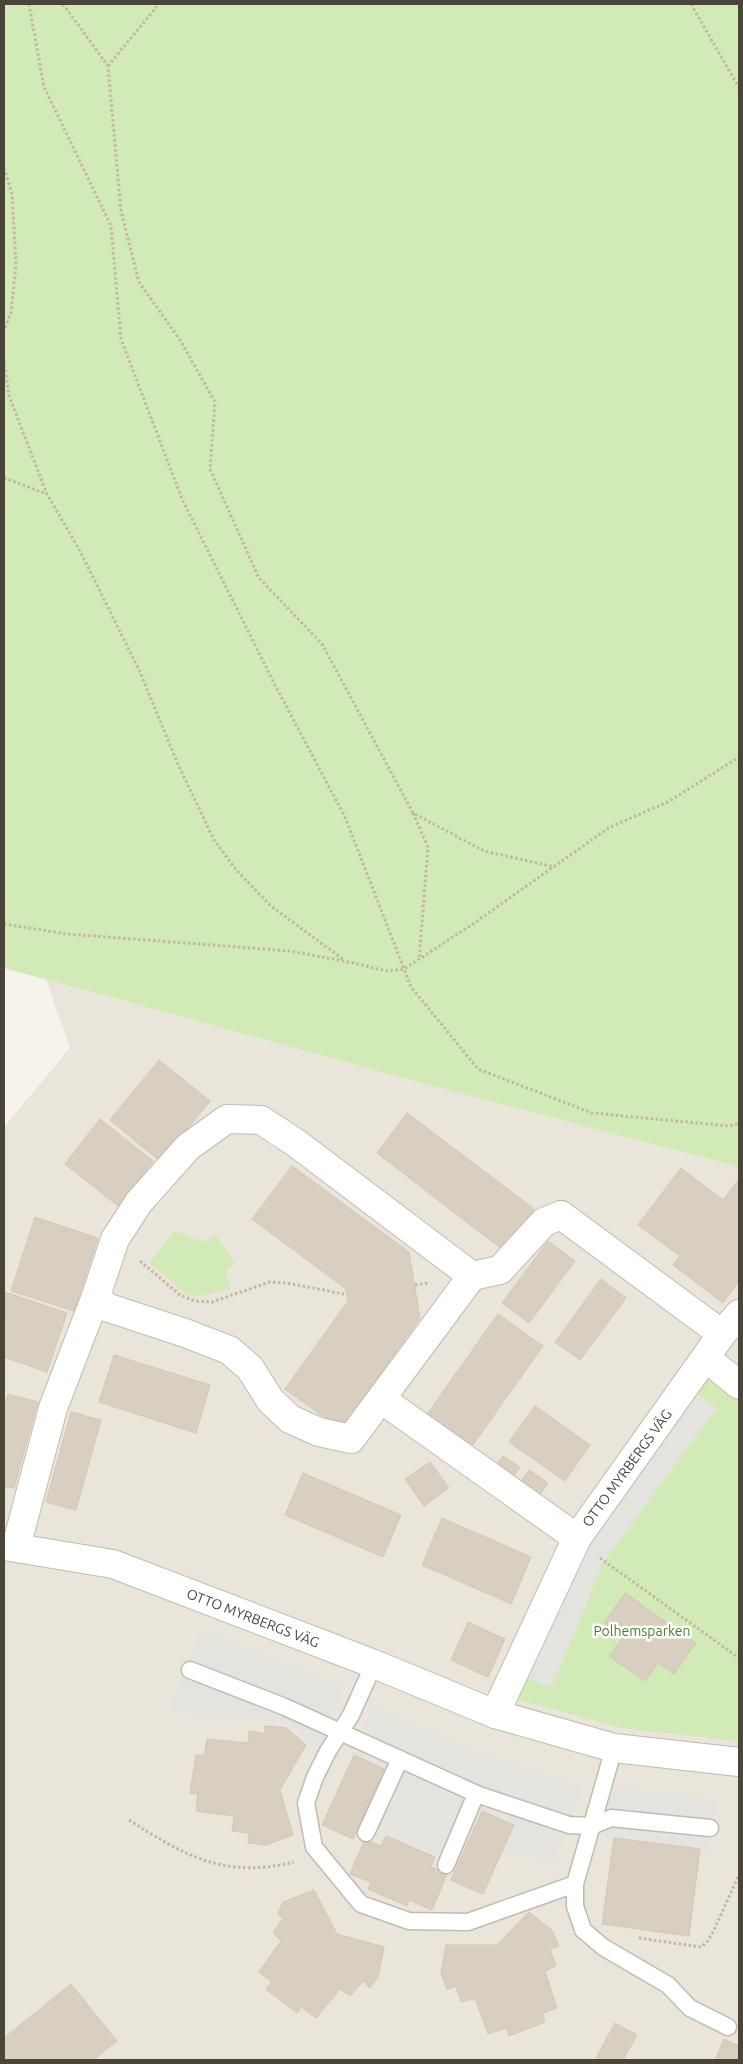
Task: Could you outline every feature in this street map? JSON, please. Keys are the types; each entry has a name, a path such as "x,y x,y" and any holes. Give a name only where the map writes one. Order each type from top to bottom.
{"street":[{"path":"10,1546 52,1408 96,1296 114,1240 139,1202 188,1147 227,1119 261,1120 296,1143 472,1276"},
{"path":"96,1296 106,1308 185,1333 228,1350 250,1368 270,1400 290,1419 319,1432 352,1439 472,1276 500,1270 544,1222 561,1215 731,1324"},
{"name":"OTTO MYRBERGS VÄG","path":"495,1714 577,1538 731,1324"},
{"path":"706,1358 739,1385"},
{"path":"380,1400 577,1538"},
{"name":"OTTO MYRBERGS VÄG","path":"10,1546 113,1564 374,1664 495,1714 614,1748 739,1762"}],"lane":[{"path":"374,1664 351,1715 315,1777 306,1803 314,1847 361,1904 409,1921 468,1922 575,1884"},
{"path":"190,1670 285,1707 476,1794 569,1825 592,1826 611,1818 710,1828"},
{"path":"614,1748 575,1884 575,1906 583,1930 603,1947 668,1985 690,2008 728,2027"},
{"path":"366,1833 400,1759"},
{"path":"446,1865 476,1794"}],"path":[{"path":"29,4 44,87 111,226 121,339 182,499 275,685 346,817 411,987 478,1069 592,1113 729,1126 739,1124"},
{"path":"63,4 108,66 121,211 139,282 180,340 216,402 210,469 259,578 322,644 413,812 428,847 419,960"},
{"path":"108,66 159,4"},
{"path":"691,4 739,88"},
{"path":"4,168 12,194 16,264 11,314 4,330"},
{"path":"4,360 9,396 47,494 80,551 136,663 177,762 214,840 236,871 271,906 346,962"},
{"path":"4,478 47,494"},
{"path":"4,924 67,934 290,951 386,971 404,969 610,828 668,802 739,757"},
{"path":"413,812 484,851 555,867"},
{"path":"114,1240 180,1295 195,1301 212,1302 270,1282 287,1283 344,1294"},
{"path":"577,1538 604,1562 739,1658"},
{"path":"129,1820 165,1843 200,1860 250,1869 302,1860 314,1847"},
{"path":"638,1938 701,1947 713,1932 739,1875"}],"shaded area":[{"path":"46,980 421,1083 739,1167 739,2060 4,2060 4,1127 70,1048"},
{"path":"686,1386 717,1408 604,1562 552,1687 514,1674 577,1538"},
{"path":"201,1630 344,1686 319,1749 287,1723 171,1712 173,1697"},
{"path":"371,1706 481,1753 582,1787 555,1863 503,1850 514,1825 482,1811 458,1865 360,1823 384,1769 354,1755"},
{"path":"612,1786 716,1800 710,1851 605,1837"}],"green space":[{"path":"4,4 739,4 739,1167 421,1083 4,968"},
{"path":"174,1231 205,1242 216,1235 235,1263 226,1272 230,1289 200,1296 186,1294 150,1263"},
{"name":"Polhemsparken","path":"706,1358 739,1384 739,1741 621,1728 503,1696"}],"building":[{"path":"159,1060 210,1101 161,1162 110,1120"},
{"path":"407,1113 534,1209 503,1250 377,1153"},
{"path":"100,1119 153,1161 118,1206 65,1164"},
{"path":"292,1166 409,1252 420,1318 341,1429 285,1389 348,1301 345,1288 252,1219"},
{"path":"681,1168 723,1200 739,1179 739,1281 723,1303 673,1265 680,1256 638,1225"},
{"path":"35,1217 98,1238 74,1311 11,1291"},
{"path":"548,1241 575,1261 529,1323 502,1303"},
{"path":"601,1279 626,1298 580,1360 555,1342"},
{"path":"5,1292 67,1313 47,1372 4,1357"},
{"path":"498,1314 543,1346 470,1449 425,1417"},
{"path":"114,1355 210,1385 196,1433 99,1402"},
{"path":"8,1394 38,1402 14,1488 4,1486 4,1408"},
{"path":"535,1406 590,1445 565,1481 509,1442"},
{"path":"71,1412 101,1420 76,1510 46,1502"},
{"path":"503,1456 520,1467 510,1481 493,1470"},
{"path":"430,1462 449,1488 424,1506 405,1479"},
{"path":"529,1470 548,1483 539,1496 520,1483"},
{"path":"303,1473 401,1515 383,1557 285,1515"},
{"path":"442,1518 531,1557 511,1604 422,1565"},
{"path":"625,1593 696,1643 674,1674 658,1663 645,1681 609,1656 623,1637 604,1623"},
{"path":"468,1622 505,1639 488,1677 451,1660"},
{"path":"265,1726 286,1728 306,1745 280,1790 293,1835 266,1845 248,1843 249,1833 232,1831 234,1816 196,1811 198,1794 190,1793 196,1755 204,1756 207,1739 248,1743 249,1731 265,1734"},
{"path":"354,1755 384,1769 353,1839 322,1825"},
{"path":"482,1811 514,1825 483,1894 451,1880"},
{"path":"386,1836 435,1857 431,1867 447,1874 432,1910 409,1900 407,1906 368,1889 371,1882 350,1874 365,1839 381,1846"},
{"path":"614,1838 700,1849 689,1936 602,1924"},
{"path":"314,1890 337,1934 384,1947 378,1977 370,1988 363,1981 350,1996 340,1989 316,2018 301,2007 297,2013 266,1989 272,1982 259,1972 281,1941 273,1933 283,1918 278,1914 283,1902"},
{"path":"529,1912 552,1930 559,1946 550,1949 556,1966 545,1971 557,2008 542,2014 545,2022 509,2036 506,2028 488,2034 475,1998 461,2002 456,1986 447,1990 441,1972 446,1945 497,1945"},
{"path":"71,1984 117,2041 93,2060 4,2060 4,2038"},
{"path":"615,2023 637,2035 623,2060 595,2060"},
{"path":"724,2039 739,2046 739,2060 715,2060"}]}
